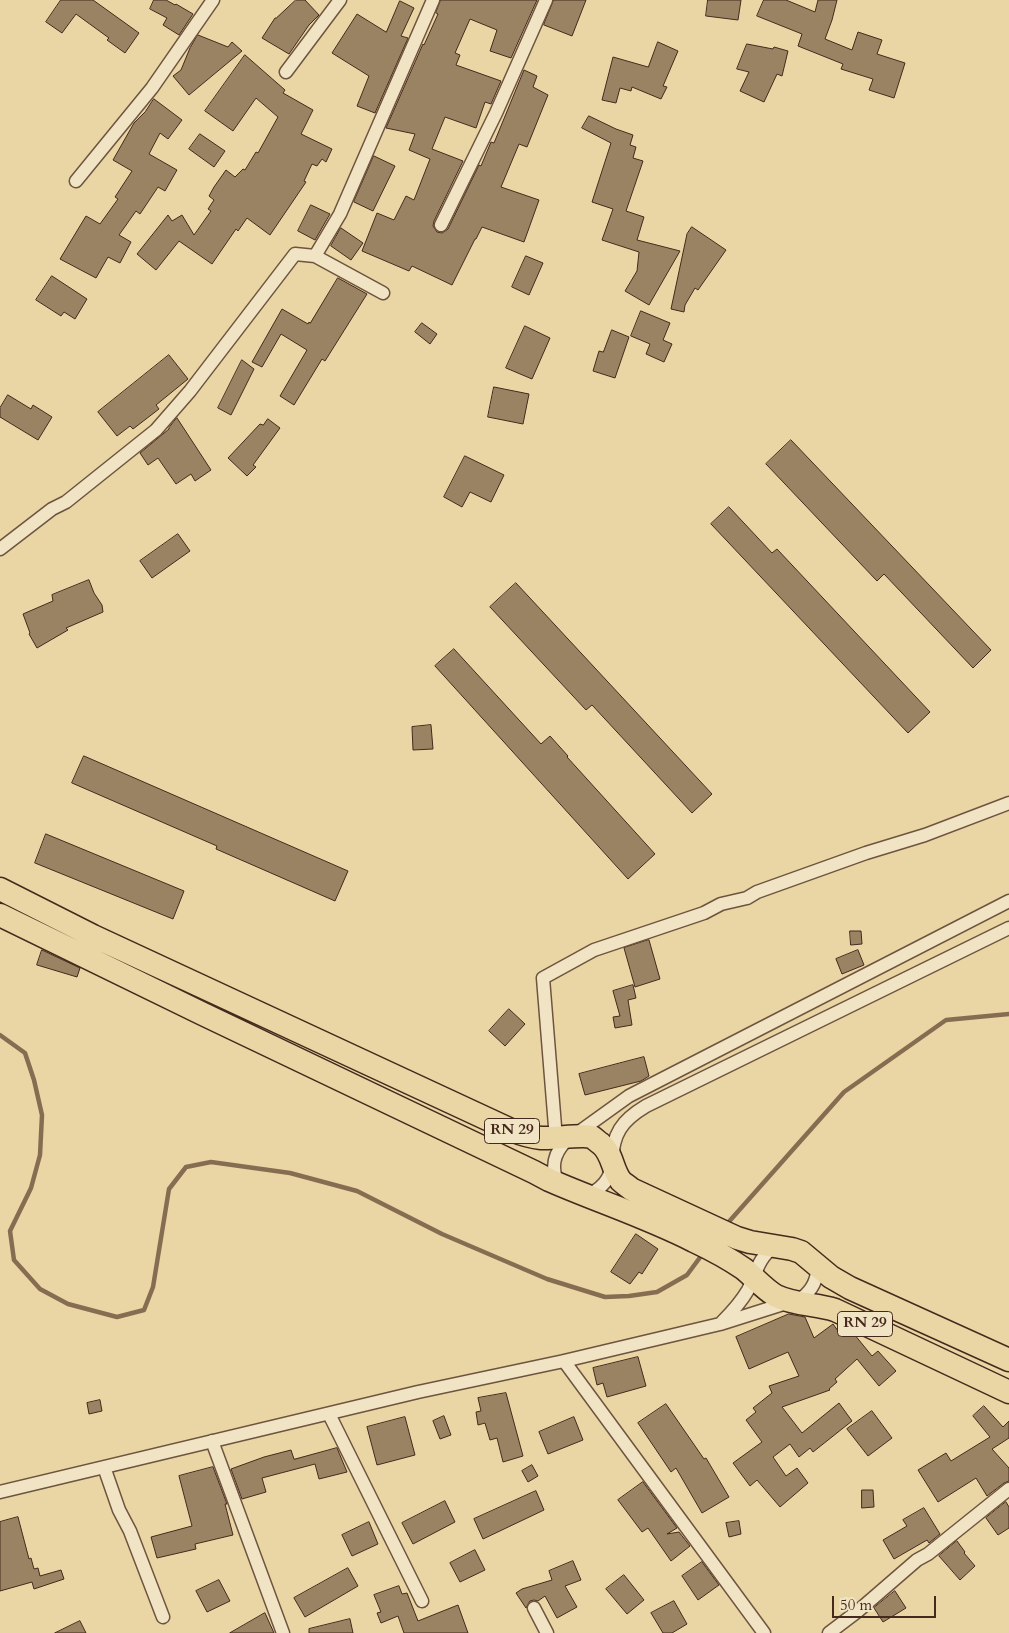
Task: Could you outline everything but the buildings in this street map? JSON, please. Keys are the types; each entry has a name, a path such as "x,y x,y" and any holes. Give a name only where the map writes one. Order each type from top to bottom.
{"highway":[{"name":"RN 29","path":"0,889 93,936 511,1130 533,1137 564,1138 585,1136 593,1138 604,1146 622,1182 630,1189 737,1238 801,1252 831,1276 850,1288 1009,1360"},
{"name":"RN 29","path":"0,915 558,1184 692,1240 724,1256 770,1292 793,1302 836,1310 1009,1392"}],"street":[{"path":"76,181 152,88 213,0"},
{"path":"286,72 340,0"},
{"path":"315,256 340,214 433,0"},
{"path":"441,225 496,113 546,0"},
{"path":"0,549 52,509 66,502 156,430 190,391 295,254 315,256 383,293"},
{"path":"558,1184 555,1177 554,1162 564,1138 543,978 594,950 704,913 721,904 747,898 757,892 866,852 925,835 1009,803"},
{"path":"564,1138 629,1096 1009,901"},
{"path":"587,1196 602,1186 607,1179 613,1162 614,1144 620,1128 646,1106 1009,928"},
{"path":"720,1324 747,1291 760,1260 775,1246"},
{"path":"0,1492 418,1392 720,1324 802,1298 815,1284 818,1265"},
{"path":"564,1360 764,1633"},
{"path":"329,1414 422,1601"},
{"path":"212,1441 283,1633"},
{"path":"104,1468 119,1510 130,1531 163,1617"},
{"path":"829,1633 858,1611 917,1560 928,1554 1009,1489"},
{"path":"534,1608 547,1633"}],"waterway":[{"path":"726,1225 844,1092 946,1020 1009,1014"},
{"path":"0,1035 25,1053 34,1080 42,1115 40,1155 31,1188 10,1231 14,1260 40,1289 68,1304 117,1317 144,1310 153,1287 169,1189 186,1167 211,1162 290,1173 357,1191 442,1234 547,1279 605,1297 657,1292 687,1275 704,1252"}]}
